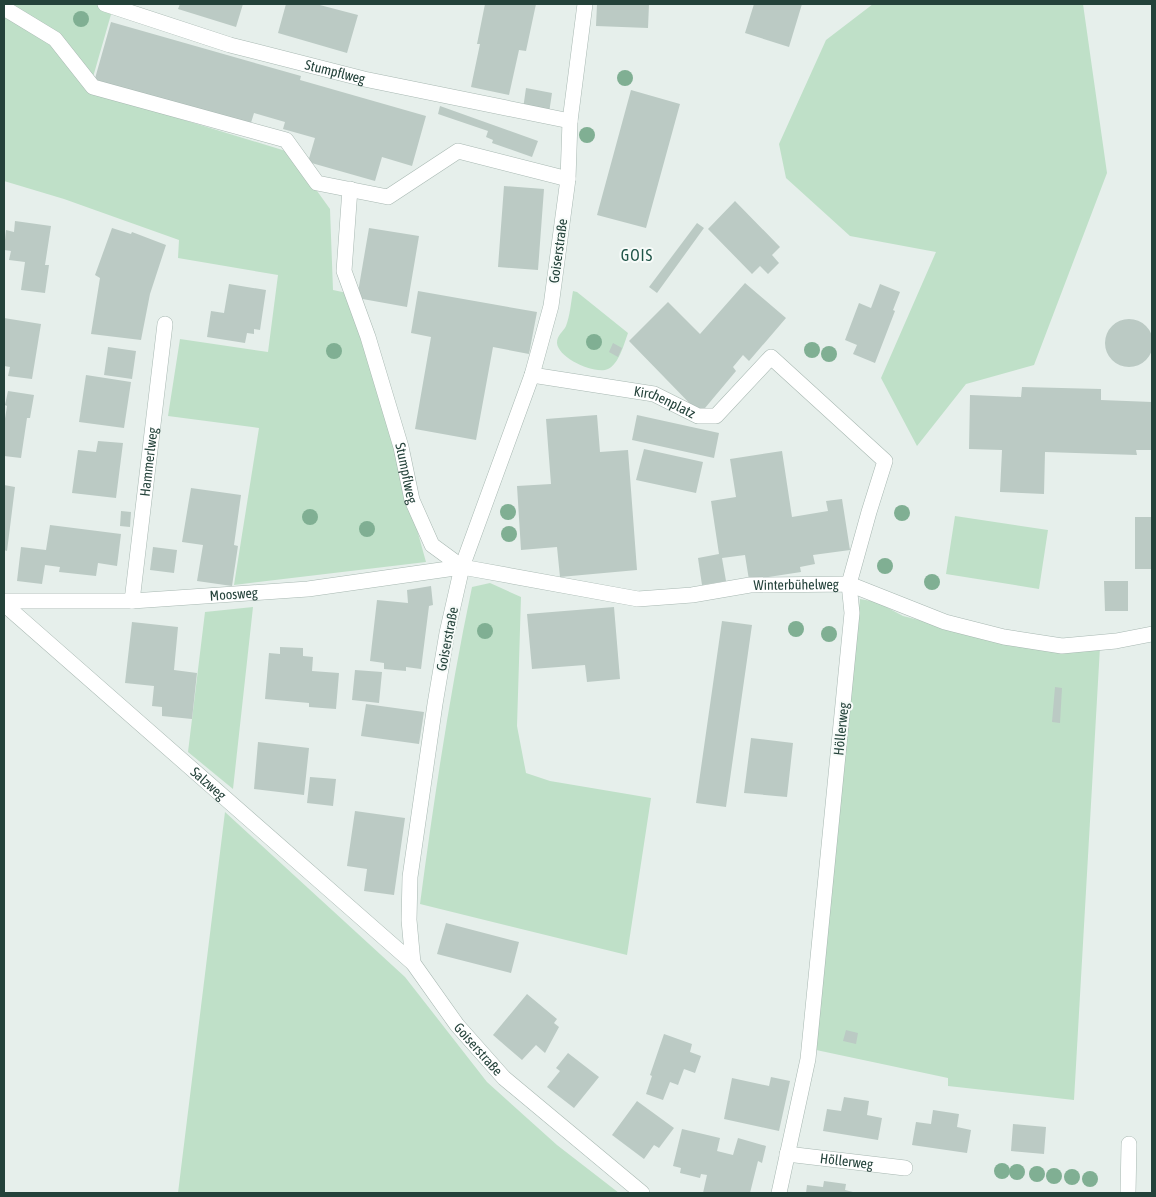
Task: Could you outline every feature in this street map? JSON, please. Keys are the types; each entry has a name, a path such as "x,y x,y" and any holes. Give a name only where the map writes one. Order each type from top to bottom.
{"street":[{"name":"Stumpflweg","path":"105,4 230,45 364,80 570,122"},
{"name":"Goiserstraße","path":"585,4 570,122 568,178 551,306 532,375 462,567 446,633 410,877 409,920 413,963 457,1025 504,1078 642,1193"},
{"path":"4,8 55,39 93,87 286,140 317,183 388,197 458,151 568,178"},
{"name":"Stumpflweg","path":"350,189 344,271 368,337 401,447 412,500 432,546 462,567"},
{"name":"Hammerlweg","path":"132,601 165,324"},
{"name":"Kirchenplatz","path":"532,375 654,394 698,416 716,416 771,357"},
{"name":"Höllerweg","path":"771,357 885,461 849,584 852,613 808,1059 778,1193"},
{"name":"Winterbühelweg","path":"462,567 638,599 692,595 750,586 849,584 945,622 1004,637 1062,646 1116,641 1152,634"},
{"name":"Moosweg","path":"4,603 132,601 308,589 462,567"},
{"name":"Salzweg","path":"4,603 413,963"},
{"path":"1128,1193 1129,1144"},
{"name":"Höllerweg","path":"787,1154 905,1168"}],"green space":[{"path":"4,4 114,4 89,91 289,152 330,209 333,290 347,293 369,356 426,562 234,585 259,428 168,416 180,339 268,352 278,275 178,258 179,240 64,199 4,181"},
{"path":"873,4 1083,4 1107,173 1034,365 966,384 917,446 881,378 936,252 850,236 786,178 779,144 826,40"},
{"path":"573,291 577,292 628,333 618,358 608,369 595,370 578,364 559,349 557,340 566,326"},
{"path":"955,516 1048,530 1039,589 946,574"},
{"path":"490,583 521,597 517,726 526,773 550,781 651,798 627,955 420,904 443,745 472,587"},
{"path":"860,599 877,602 903,616 962,631 1100,647 1074,1100 948,1086 948,1078 802,1047 823,832 836,834"},
{"path":"253,607 233,789 188,752 205,612"},
{"path":"225,812 405,977 487,1082 557,1145 619,1193 178,1193"}],"building":[{"path":"180,4 243,4 236,27 178,9"},
{"path":"286,4 316,4 358,15 347,53 278,33"},
{"path":"485,4 536,4 526,51 519,50 509,95 471,87 480,44 477,44"},
{"path":"597,4 649,4 648,28 596,26"},
{"path":"754,4 802,4 789,47 745,33"},
{"path":"111,22 301,76 300,80 426,116 412,166 382,157 375,181 308,162 315,138 283,129 285,122 254,113 250,126 94,82"},
{"path":"526,88 552,93 549,113 523,109"},
{"path":"631,90 680,104 646,228 597,215"},
{"path":"440,106 538,141 532,157 492,143 493,140 486,137 488,131 438,114"},
{"path":"504,186 544,189 538,270 498,267"},
{"path":"735,201 780,247 772,255 779,263 768,274 760,266 752,274 708,229"},
{"path":"15,221 51,226 45,265 49,265 45,293 21,290 25,262 9,260 11,251 4,250 6,230 14,232"},
{"path":"697,223 704,228 657,293 649,287"},
{"path":"112,228 131,234 132,232 166,245 150,294 141,340 91,334 100,278 95,275"},
{"path":"369,228 419,236 407,307 357,298"},
{"path":"745,283 786,318 749,361 743,355 733,367 736,371 700,414 629,341 668,302 700,334"},
{"path":"229,284 266,290 260,330 254,329 254,334 247,333 245,343 207,337 211,311 224,313"},
{"path":"880,284 900,292 893,310 895,311 875,363 853,354 857,345 845,340 859,303 871,308"},
{"path":"418,291 537,312 529,354 493,347 476,440 415,429 431,337 411,333"},
{"path":"4,318 41,324 32,379 8,376 10,367 4,366"},
{"path":"1129,319 1138,321 1146,326 1151,334 1153,343 1151,352 1146,360 1138,365 1129,367 1120,365 1112,360 1107,352 1105,343 1107,334 1112,326 1120,321"},
{"path":"613,343 622,348 618,357 609,352"},
{"path":"108,347 136,351 132,379 104,375"},
{"path":"86,375 131,382 124,428 79,422"},
{"path":"1022,387 1101,389 1101,400 1152,402 1152,450 1136,450 1137,455 1045,452 1044,494 1000,492 1002,450 969,449 970,395 1021,397"},
{"path":"8,391 34,395 30,418 27,418 21,458 4,456 4,425 7,406 5,405"},
{"path":"597,415 600,452 628,450 637,570 560,577 557,547 521,550 517,486 551,484 546,419"},
{"path":"637,415 719,433 714,458 632,440"},
{"path":"98,441 123,443 116,498 72,493 78,450 96,452"},
{"path":"644,449 703,462 696,493 636,480"},
{"path":"782,451 792,517 828,511 826,501 842,499 850,550 813,555 815,564 800,567 801,572 749,580 745,555 722,558 726,581 702,585 698,558 719,554 711,501 736,497 730,459"},
{"path":"4,485 15,487 7,551 4,550"},
{"path":"191,488 241,495 234,545 238,546 232,586 197,581 203,545 182,542"},
{"path":"121,511 131,512 130,527 120,526"},
{"path":"1135,517 1152,517 1152,569 1135,569"},
{"path":"50,525 121,534 117,566 98,563 96,576 59,572 60,567 45,565 42,584 17,581 21,547 46,550"},
{"path":"153,547 177,550 174,573 150,570"},
{"path":"1104,581 1128,581 1128,611 1105,611"},
{"path":"431,586 433,605 429,606 421,669 406,667 406,671 384,669 384,663 370,661 377,600 408,603 407,590"},
{"path":"614,607 620,679 587,682 585,665 532,669 527,614"},
{"path":"722,621 752,625 726,807 696,803"},
{"path":"132,622 178,627 174,670 197,673 192,719 162,716 162,707 152,706 154,686 125,683"},
{"path":"280,647 303,648 303,656 313,657 312,671 339,673 336,709 309,707 309,703 265,699 269,653 280,654"},
{"path":"355,670 382,672 379,703 352,700"},
{"path":"1055,687 1062,688 1060,723 1052,722"},
{"path":"366,704 424,712 419,744 361,736"},
{"path":"751,738 793,743 787,797 744,793"},
{"path":"258,742 309,748 304,795 254,789"},
{"path":"310,777 336,779 333,806 307,803"},
{"path":"355,811 405,818 394,895 364,891 367,869 347,866"},
{"path":"446,923 519,942 511,973 437,954"},
{"path":"527,994 557,1019 554,1023 559,1027 545,1053 536,1045 522,1060 493,1035"},
{"path":"846,1030 858,1033 856,1044 843,1041"},
{"path":"664,1034 692,1044 690,1052 701,1056 695,1073 684,1069 678,1085 670,1082 663,1100 646,1094 652,1076 650,1075"},
{"path":"568,1053 599,1077 574,1108 547,1087 560,1071 556,1068"},
{"path":"771,1077 790,1081 779,1131 724,1119 732,1078 769,1086"},
{"path":"844,1097 869,1101 867,1115 882,1118 878,1140 823,1131 827,1109 841,1111"},
{"path":"637,1101 674,1128 659,1148 654,1145 644,1159 612,1135"},
{"path":"933,1110 959,1114 957,1127 971,1130 967,1153 912,1145 916,1122 931,1124"},
{"path":"1013,1124 1046,1127 1044,1154 1011,1151"},
{"path":"682,1129 720,1138 717,1151 733,1155 738,1138 766,1146 762,1163 758,1161 750,1193 703,1193 707,1175 701,1174 700,1178 680,1173 681,1168 673,1166"},
{"path":"824,1181 846,1184 845,1190 857,1193 806,1193 807,1185 823,1187"}],"district":[{"name":"GOIS","path":"637,255"}]}
